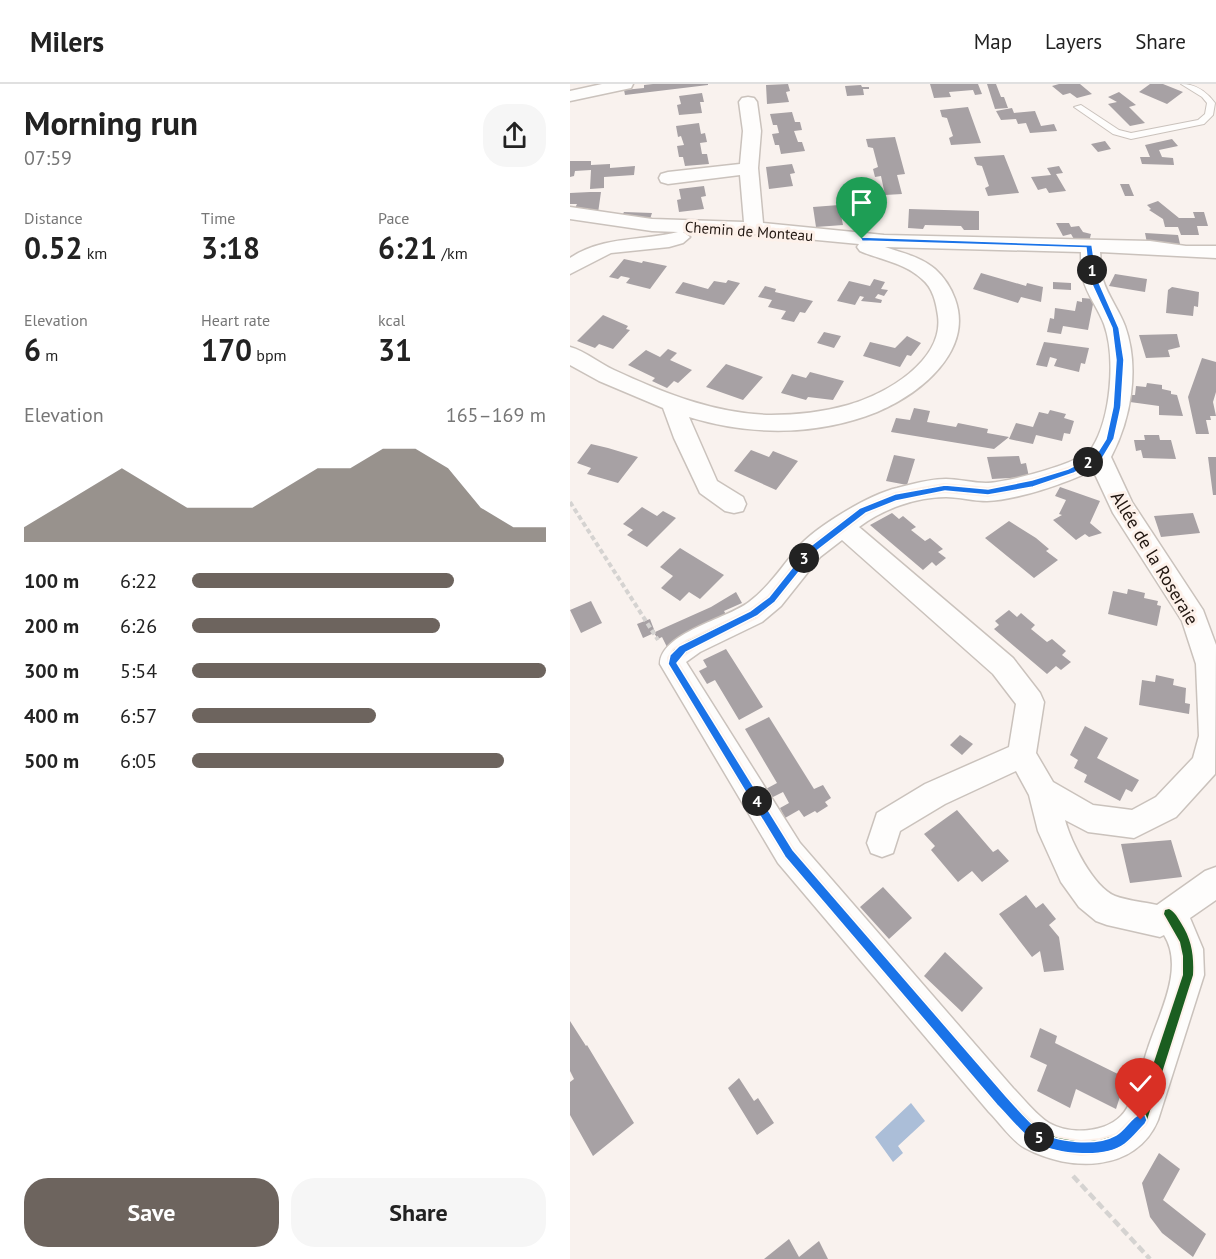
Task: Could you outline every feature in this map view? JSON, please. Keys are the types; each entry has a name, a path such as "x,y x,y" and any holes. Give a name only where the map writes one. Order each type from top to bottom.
{"street":[{"path":"570,96 625,84"},
{"path":"748,102 752,131 749,168 754,228"},
{"path":"668,178 749,168"},
{"name":"Chemin de Monteau","path":"570,213 652,225 754,228 862,239 1150,247 1198,253 1216,252"},
{"path":"570,268 603,248 627,244 670,242 683,235 688,227"},
{"path":"570,354 617,380 673,404 727,419 773,423 807,421 873,405 908,384 929,367 945,347 951,326 945,298 937,282 928,273 867,247 862,239"},
{"path":"1090,246 1093,278 1115,328 1120,360 1117,407 1110,439 1099,457 1071,471 1033,483 988,492 945,488 895,498 863,511 811,550 772,599 753,614 682,649 673,658 673,664 789,853 1001,1100 1036,1136 1058,1144 1082,1148 1100,1146 1120,1140 1141,1120 1188,975 1189,957 1186,939 1169,914"},
{"path":"673,404 685,438 708,487 734,504"},
{"name":"Allée de la Roseraie","path":"1022,755 1043,791 1088,818 1134,824 1166,807 1205,765 1213,736 1209,664 1194,618 1122,506 1099,457"},
{"path":"843,526 1004,666 1030,702 1022,755 935,794 887,823 882,843"},
{"path":"1043,791 1053,831 1072,872 1090,896 1107,910 1160,921 1216,882"}],"lane":[{"path":"1078,107 1092,112 1119,135 1131,136 1201,122 1209,115 1211,103 1205,95 1185,84"}],"path":[{"path":"570,502 673,664"},
{"path":"1068,1171 1150,1259"}],"water":[{"path":"911,1103 925,1121 898,1146 903,1153 893,1162 875,1137"}],"building":[{"path":"788,84 790,91 786,92 789,102 767,104 766,85"},
{"path":"930,84 978,84 982,94 975,95 973,90 949,92 951,97 934,98"},
{"path":"987,84 996,84 1008,108 995,109"},
{"path":"1080,84 1092,94 1077,98 1070,93 1063,95 1052,86"},
{"path":"1150,84 1163,84 1183,92 1167,104 1139,92"},
{"path":"644,85 708,85 625,95 624,90 644,88"},
{"path":"845,86 869,87 869,89 863,89 864,95 847,96"},
{"path":"1119,92 1136,105 1129,107 1145,123 1130,126 1108,104 1117,102 1108,97"},
{"path":"702,93 704,102 700,102 702,113 679,115 677,105 681,104 679,96"},
{"path":"968,107 981,143 951,145 949,138 953,136 947,118 942,117 940,110"},
{"path":"1012,108 1014,113 1035,111 1041,126 1054,124 1057,131 1030,133 1026,123 1018,124 1016,119 1001,120 996,111"},
{"path":"792,112 795,122 800,122 802,130 794,131 805,151 781,154 779,145 775,145 772,134 779,133 777,125 773,125 770,114"},
{"path":"699,123 701,134 705,133 707,142 700,143 702,154 707,154 709,164 685,166 683,157 679,157 677,146 684,145 681,136 678,137 676,126"},
{"path":"895,137 905,174 897,175 902,194 885,195 881,176 875,177 873,169 878,167 873,148 868,147 866,139"},
{"path":"1172,139 1178,146 1159,150 1162,157 1173,158 1174,165 1142,164 1140,157 1150,157 1145,145"},
{"path":"1105,141 1111,149 1098,152 1091,144"},
{"path":"1004,155 1019,193 988,196 985,188 989,186 982,166 977,165 974,157"},
{"path":"570,161 591,161 591,165 610,164 610,168 635,166 634,175 604,177 604,188 590,189 591,170 575,171 574,176 570,177"},
{"path":"792,164 795,173 790,174 793,186 769,189 766,167"},
{"path":"1059,166 1063,173 1056,174 1066,191 1049,193 1046,188 1038,190 1031,177 1051,175 1047,168"},
{"path":"1120,184 1129,184 1134,196 1125,196"},
{"path":"704,186 706,196 701,197 704,209 679,212 677,200 681,199 679,189"},
{"path":"601,192 598,213 588,212 588,208 575,208 577,204 570,204 570,193"},
{"path":"1158,201 1179,218 1195,218 1193,212 1204,212 1208,226 1197,226 1199,235 1181,235 1178,227 1165,227 1163,219 1149,210 1151,209 1147,205"},
{"path":"839,205 843,225 816,227 813,207"},
{"path":"909,209 979,211 979,230 964,230 961,226 925,225 923,229 908,228"},
{"path":"624,212 652,213 650,219 621,217"},
{"path":"1056,223 1069,223 1071,227 1079,226 1083,232 1091,234 1089,242 1075,241 1071,234 1063,236"},
{"path":"1145,233 1178,235 1180,244 1147,243"},
{"path":"624,259 667,266 650,289 626,283 630,278 609,277"},
{"path":"981,273 1026,286 1027,283 1043,287 1041,302 1021,297 1018,303 973,289"},
{"path":"1115,274 1147,279 1145,292 1109,286"},
{"path":"874,279 885,282 881,289 888,290 884,296 878,294 875,298 882,300 881,303 861,301 864,297 860,296 855,305 837,301 849,281 870,286"},
{"path":"728,280 740,283 724,305 675,293 683,282 708,289 714,281 726,283"},
{"path":"1053,282 1071,283 1071,290 1053,289"},
{"path":"765,286 776,289 775,292 813,301 805,313 800,312 794,322 781,319 786,311 768,307 772,300 758,297"},
{"path":"1172,287 1199,292 1198,307 1194,306 1193,316 1166,313 1168,290"},
{"path":"1082,298 1094,299 1088,330 1063,326 1061,334 1047,332 1050,318 1054,319 1055,308 1075,311 1077,301 1082,302"},
{"path":"603,315 628,326 626,329 630,330 613,349 599,344 595,348 577,341"},
{"path":"824,332 841,336 834,348 817,343"},
{"path":"1177,334 1180,347 1168,350 1170,357 1146,358 1139,335"},
{"path":"907,336 921,343 911,356 907,355 900,367 863,356 870,342 895,348"},
{"path":"1044,342 1089,348 1085,364 1081,363 1079,372 1054,366 1057,359 1050,357 1047,367 1036,365"},
{"path":"668,349 677,353 670,360 692,370 678,383 674,381 667,388 652,381 655,378 628,365 646,350 660,357"},
{"path":"1202,358 1216,362 1216,392 1213,402 1216,416 1210,416 1211,420 1206,420 1209,434 1196,434 1188,397"},
{"path":"726,364 763,377 743,400 706,387"},
{"path":"810,372 844,381 833,400 808,397 806,400 781,393 792,374 806,378"},
{"path":"1147,383 1162,385 1162,389 1177,395 1183,416 1159,415 1159,406 1130,402 1131,395 1135,395 1136,386 1146,387"},
{"path":"914,408 930,411 927,422 956,427 958,423 988,429 987,433 1009,437 994,449 891,432 896,418 910,420"},
{"path":"1050,410 1066,414 1064,418 1074,421 1070,434 1064,433 1062,441 1036,435 1033,444 1009,439 1016,423 1033,427 1039,412 1048,414"},
{"path":"1144,435 1159,435 1160,440 1171,440 1176,459 1143,458 1141,450 1136,451 1134,440 1145,440"},
{"path":"591,444 638,457 618,483 587,474 591,468 577,463"},
{"path":"751,450 769,457 773,451 798,461 776,490 734,471"},
{"path":"894,455 915,459 907,485 886,481"},
{"path":"1019,456 1021,464 1026,463 1029,477 992,479 987,457"},
{"path":"1208,457 1216,457 1216,495 1213,495"},
{"path":"1060,487 1100,501 1090,523 1102,533 1089,537 1085,534 1076,540 1053,520 1062,515 1059,514 1066,500 1055,496"},
{"path":"642,507 657,516 663,511 676,518 647,547 627,535 633,530 623,524"},
{"path":"892,513 899,519 903,516 916,527 911,530 925,541 930,538 943,549 938,552 946,558 936,566 932,562 923,570 870,525"},
{"path":"1193,513 1200,533 1161,537 1154,516"},
{"path":"1009,521 1036,538 1049,549 1046,551 1058,560 1034,578 985,538"},
{"path":"680,548 724,575 700,599 689,592 680,601 661,588 673,576 660,567"},
{"path":"1128,589 1145,593 1144,598 1158,601 1157,605 1161,606 1157,626 1108,614 1113,591 1127,594"},
{"path":"736,592 742,603 724,611 728,618 667,647 662,637 658,639 654,633 643,638 637,624 650,619 655,632 711,607"},
{"path":"591,601 602,623 581,633 570,610"},
{"path":"1009,610 1017,617 1021,613 1035,625 1031,629 1047,642 1052,639 1066,651 1062,655 1071,662 1061,670 1056,666 1047,674 994,629 999,625 995,621"},
{"path":"726,649 763,707 739,720 715,680 707,684 699,671 707,667 703,660"},
{"path":"1156,675 1174,679 1173,685 1186,688 1185,703 1190,704 1189,714 1139,705 1142,680 1155,682"},
{"path":"769,717 814,789 823,785 831,798 825,802 828,806 817,813 815,811 804,817 799,810 785,818 780,808 789,803 783,792 769,799 764,790 777,783 745,729"},
{"path":"1085,726 1108,738 1097,758 1139,780 1132,792 1126,789 1120,801 1084,782 1087,775 1074,768 1078,760 1070,755"},
{"path":"960,735 973,744 962,755 950,745"},
{"path":"957,810 993,852 998,849 1009,861 982,882 972,871 958,882 931,850 935,846 924,834"},
{"path":"1171,840 1182,877 1130,883 1121,844"},
{"path":"883,887 912,918 889,939 860,907"},
{"path":"1026,895 1036,908 1043,903 1056,919 1049,925 1059,937 1064,970 1044,972 1040,951 1032,957 999,914"},
{"path":"945,952 983,988 962,1012 924,976"},
{"path":"570,1021 634,1123 593,1156 570,1115 570,1082 574,1079 570,1071"},
{"path":"1040,1028 1057,1036 1055,1043 1126,1078 1116,1109 1076,1089 1070,1108 1037,1091 1047,1065 1030,1057"},
{"path":"739,1078 754,1101 758,1098 774,1123 757,1135 728,1088"},
{"path":"1159,1153 1180,1169 1163,1200 1206,1234 1193,1257 1162,1233 1150,1217 1142,1183"},
{"path":"789,1239 799,1257 819,1241 828,1259 764,1259"}],"cycle path":[{"path":"1099,457 1071,471 1033,483 988,492 944,488 895,497 863,511 811,550 772,599 753,614 677,653 673,658 673,664 789,853 1001,1100 1036,1135 1058,1144 1081,1148 1100,1146 1120,1140 1141,1120 1188,975 1186,942 1169,914"}],"route":[{"path":"862,239 1090,246 1093,278 1115,328 1120,360 1117,407 1110,439 1099,457 1071,471 1033,483 988,492 945,488 895,498 863,511 811,550 772,599 753,614 682,649 673,658 673,664 789,853 1001,1100 1036,1136 1058,1144 1082,1148 1100,1146 1120,1140 1141,1120"}]}
